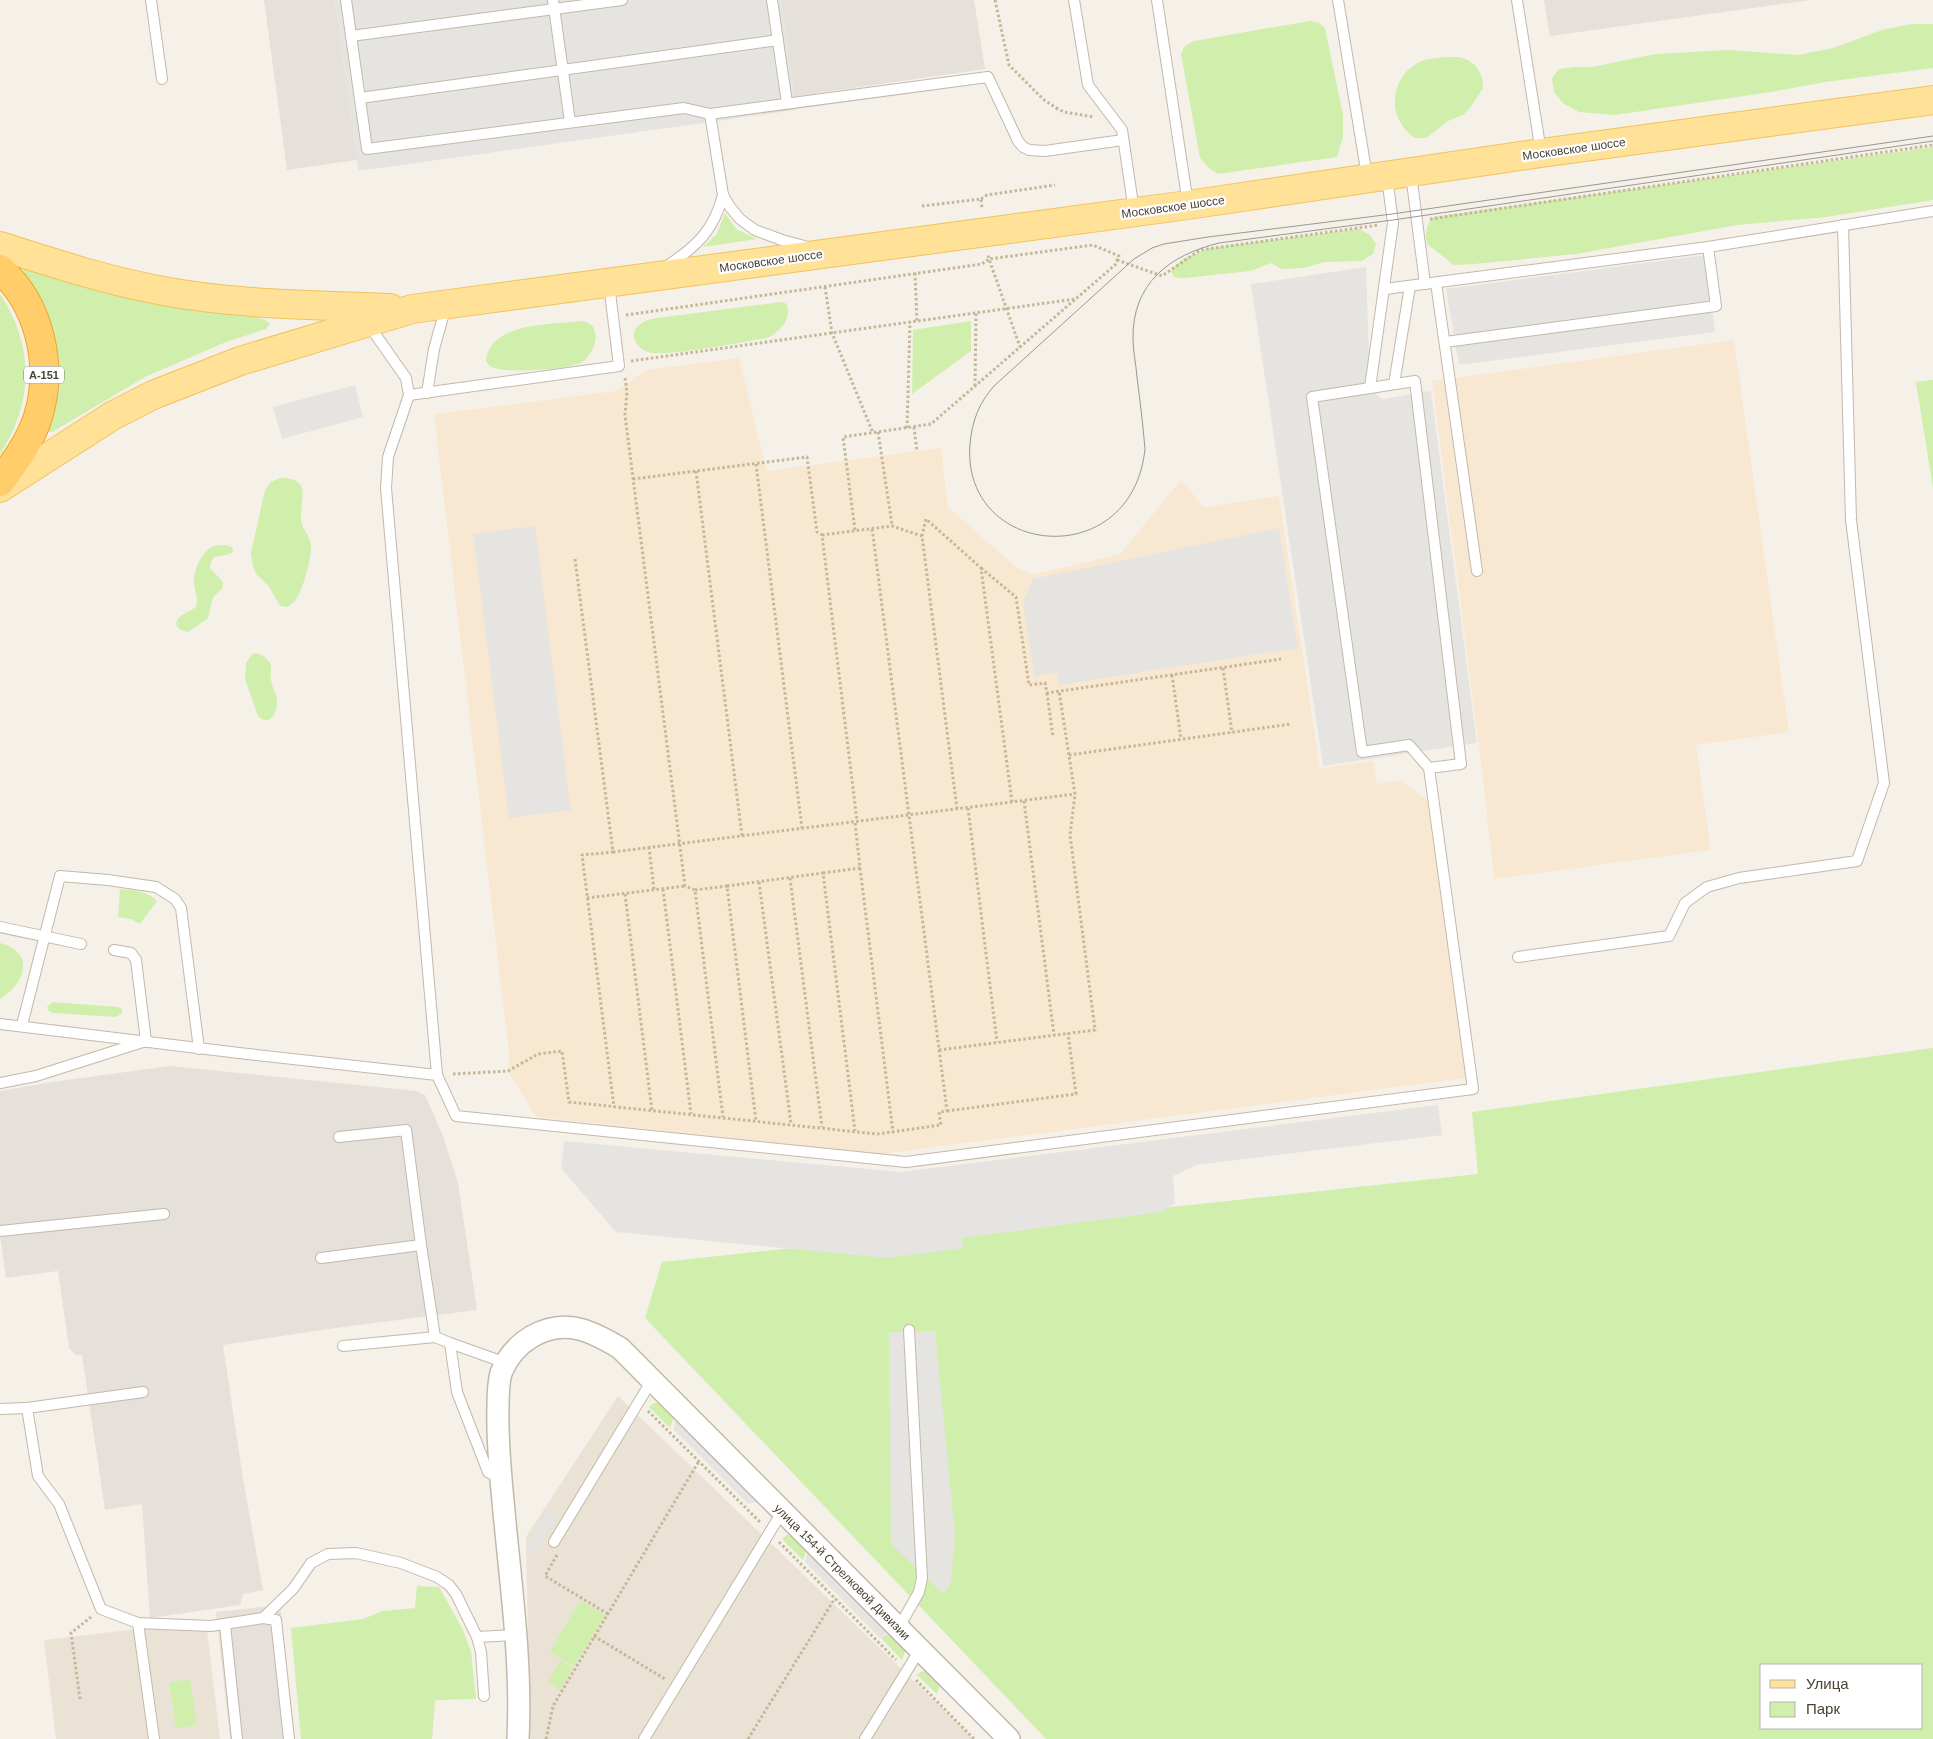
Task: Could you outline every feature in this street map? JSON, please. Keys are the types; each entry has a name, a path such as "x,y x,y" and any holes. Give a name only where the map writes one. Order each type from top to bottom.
{"highway":[{"name":"А-151","path":"0,269 8,275 28,305 41,338 45,366 43,394 37,421 22,451 0,482"}],"main road":[{"name":"Московское шоссе","path":"412,309 1188,205 1933,100"},
{"path":"0,246 100,277 170,292 246,302 412,309"},
{"path":"0,488 112,416 153,395 240,361 412,309"}],"street":[{"name":"улица 154-й Стрелковой Дивизии","path":"506,1363 524,1341 539,1332 559,1327 580,1329 620,1348 1008,1739"},
{"path":"506,1363 501,1374 498,1390 498,1431 500,1480 520,1691 518,1739"}],"lane":[{"path":"151,0 162,79"},
{"path":"346,0 367,149 684,108 710,114 988,77 1018,141 1029,150 1045,151 1123,140"},
{"path":"351,36 554,5 622,0"},
{"path":"772,0 787,103"},
{"path":"1074,0 1088,85 1122,130 1134,212"},
{"path":"1157,0 1188,205"},
{"path":"1338,0 1389,177 1393,223 1370,388"},
{"path":"1517,0 1541,154"},
{"path":"554,5 570,122"},
{"path":"360,98 778,40"},
{"path":"710,114 723,195 740,219 755,230 782,240 829,253"},
{"path":"1389,177 1417,220 1426,284"},
{"path":"652,277 678,259 704,236 713,225 723,195"},
{"path":"1385,289 1708,247 1933,211"},
{"path":"1518,958 1669,936 1686,904 1707,887 1739,878 1857,861 1884,784 1851,520 1843,225"},
{"path":"1445,342 1716,306 1708,247"},
{"path":"409,395 619,366 621,362 609,283"},
{"path":"1436,283 1477,571"},
{"path":"1394,384 1410,286"},
{"path":"426,393 434,349 446,305"},
{"path":"368,323 406,378 409,395 388,457 386,488 437,1075 456,1116 906,1162 1473,1089 1429,768 1409,745 1362,752 1312,397 1416,381 1461,764 1429,768"},
{"path":"22,1025 60,876 108,880 156,887 175,899 181,908 199,1049"},
{"path":"0,927 81,944"},
{"path":"114,950 131,952 136,960 146,1041"},
{"path":"0,1024 22,1025 199,1049 437,1075"},
{"path":"0,1083 36,1076 146,1041"},
{"path":"339,1136 406,1130 435,1337"},
{"path":"0,1231 164,1214"},
{"path":"322,1258 421,1246"},
{"path":"898,1629 919,1592 922,1578 909,1330"},
{"path":"343,1346 435,1337 506,1363"},
{"path":"450,1343 457,1392 488,1472 500,1480"},
{"path":"554,1542 652,1380"},
{"path":"0,1409 27,1408 143,1392"},
{"path":"27,1408 38,1476 60,1504 101,1609 138,1623 211,1626 263,1618 276,1620 289,1739"},
{"path":"644,1739 782,1512"},
{"path":"263,1618 293,1589 311,1563 328,1554 356,1554 401,1563 437,1577 449,1585 456,1594 477,1637 481,1652 484,1696"},
{"path":"138,1623 154,1739"},
{"path":"225,1625 237,1739"},
{"path":"477,1637 515,1634"},
{"path":"865,1739 919,1650"}],"path":[{"path":"995,0 1009,65 1044,100 1064,112 1094,117 1111,116"},
{"path":"1417,220 1933,146"},
{"path":"981,198 987,195 1055,186"},
{"path":"1118,260 1162,276 1200,250 1393,223"},
{"path":"855,530 843,437 931,424 1115,265 1119,256 1093,245"},
{"path":"613,317 982,264 989,259 1020,347"},
{"path":"915,273 917,321"},
{"path":"825,286 832,333 872,433"},
{"path":"685,886 625,416 627,392 621,362 1076,299"},
{"path":"975,386 976,313"},
{"path":"907,428 910,322"},
{"path":"914,426 917,451"},
{"path":"878,432 892,526"},
{"path":"633,479 807,457 817,532 822,534 892,526 922,536"},
{"path":"756,464 802,828"},
{"path":"696,471 742,836"},
{"path":"957,809 922,536 926,519 980,568 1016,597 1029,685 1045,683 1053,737"},
{"path":"872,528 947,1111"},
{"path":"822,534 860,868 893,1132"},
{"path":"575,559 613,852"},
{"path":"980,568 1012,802"},
{"path":"1046,693 1280,659"},
{"path":"1223,668 1232,732"},
{"path":"1172,675 1181,739"},
{"path":"939,1050 1095,1030 1070,835 1074,794 1059,691"},
{"path":"1069,755 1291,724"},
{"path":"614,1107 582,855 1074,794"},
{"path":"1024,801 1054,1035"},
{"path":"968,808 997,1042"},
{"path":"649,847 654,890"},
{"path":"587,898 685,886 695,890 860,868"},
{"path":"823,873 854,1131"},
{"path":"790,878 822,1128"},
{"path":"759,882 791,1124"},
{"path":"727,886 756,1121"},
{"path":"663,889 692,1114"},
{"path":"695,890 723,1117"},
{"path":"625,894 652,1111"},
{"path":"437,1075 508,1071 538,1054 562,1051 569,1102 877,1134 940,1125 939,1112 1076,1094 1068,1033"},
{"path":"638,1402 770,1532 974,1739"},
{"path":"546,1739 553,1706 699,1461"},
{"path":"560,1551 545,1576 608,1614"},
{"path":"748,1739 835,1598"},
{"path":"80,1699 71,1633 101,1609"},
{"path":"594,1636 667,1680"}],"shaded area":[{"path":"264,0 974,0 985,69 287,170"},
{"path":"334,0 782,0 797,110 358,171"},
{"path":"1544,0 1811,0 1550,36"},
{"path":"1706,255 1715,332 1459,365 1446,289"},
{"path":"1366,267 1370,388 1382,399 1431,391 1477,743 1323,766 1251,284"},
{"path":"1734,340 1789,732 1696,745 1711,850 1494,879 1432,381"},
{"path":"739,358 767,471 941,448 948,507 1016,567 1032,575 1120,554 1181,480 1204,507 1279,496 1320,768 1373,761 1377,784 1400,780 1427,800 1467,1078 881,1154 536,1117 508,1071 509,1054 434,414 616,391 647,370"},
{"path":"355,385 363,417 282,439 273,407"},
{"path":"535,526 571,810 509,818 473,534"},
{"path":"1279,528 1298,648 1059,685 1057,672 1034,676 1023,602 1033,579"},
{"path":"170,1066 417,1091 425,1095 443,1136 458,1183 477,1310 335,1328 223,1345 243,1479 263,1590 243,1594 240,1605 150,1618 142,1504 105,1510 82,1355 76,1355 69,1348 58,1271 6,1278 0,1235 0,1091"},
{"path":"1438,1105 1442,1135 1196,1165 1173,1176 1175,1203 1161,1212 962,1238 963,1248 888,1258 616,1232 561,1168 564,1141 901,1172"},
{"path":"935,1331 955,1534 951,1583 943,1594 891,1544 889,1332"},
{"path":"618,1396 974,1739 530,1739 526,1537"},
{"path":"676,1415 762,1501 748,1504 674,1430"},
{"path":"547,1510 557,1516 535,1555 525,1549"},
{"path":"809,1548 894,1633 886,1634 880,1638 805,1562"},
{"path":"280,1605 295,1739 230,1739 216,1612"},
{"path":"206,1621 220,1739 56,1739 44,1640"}],"green space":[{"path":"1310,21 1319,23 1325,28 1343,115 1343,137 1337,157 1218,174 1210,169 1200,158 1181,54 1185,46 1194,41"},
{"path":"1912,24 1933,24 1933,68 1825,82 1615,115 1579,112 1564,104 1554,92 1552,78 1559,69 1593,67 1655,54 1729,50 1798,55 1833,48 1882,30"},
{"path":"1459,57 1468,60 1476,66 1482,77 1483,88 1463,115 1448,121 1426,138 1415,138 1406,130 1396,111 1396,90 1400,80 1416,64 1427,59"},
{"path":"1933,147 1933,200 1826,217 1737,225 1576,254 1474,264 1454,265 1427,244 1427,230 1433,217"},
{"path":"725,213 736,229 757,239 703,247 717,234"},
{"path":"1359,229 1370,235 1376,244 1373,254 1362,261 1324,262 1304,268 1282,269 1271,263 1251,271 1184,278 1174,277 1171,270 1183,259 1210,248"},
{"path":"21,266 164,301 253,317 267,321 270,324 266,329 226,342 145,377 49,432 46,430 40,302"},
{"path":"0,294 11,313 19,333 24,353 26,374 19,414 0,454"},
{"path":"782,302 787,304 788,315 786,320 780,329 767,338 670,353 648,352 643,350 634,339 635,330 638,326 651,319"},
{"path":"581,321 593,327 595,339 594,346 587,358 575,365 539,370 502,370 493,368 486,361 490,348 498,339 510,332 539,325"},
{"path":"971,321 971,351 912,394 913,330"},
{"path":"1933,380 1933,488 1916,382"},
{"path":"280,478 297,481 301,485 303,497 301,522 311,544 305,578 297,597 287,607 280,606 268,585 257,575 253,567 251,553 265,490 271,482"},
{"path":"226,545 232,547 233,551 230,554 214,557 211,562 210,568 223,582 222,589 213,597 208,618 188,632 180,629 176,623 177,620 196,607 197,597 194,578 202,556 210,548"},
{"path":"256,653 264,656 271,664 271,680 277,699 275,713 270,719 266,720 258,716 245,679 246,663 252,654"},
{"path":"120,889 145,893 157,901 140,924 131,919 118,917"},
{"path":"0,943 11,947 19,953 23,969 16,985 0,999"},
{"path":"53,1002 118,1007 122,1009 122,1013 116,1017 53,1013 47,1007"},
{"path":"1933,1048 1933,1739 1046,1739 645,1318 662,1262 1478,1174 1472,1112"},
{"path":"654,1403 662,1403 674,1416 670,1428 649,1407"},
{"path":"787,1535 795,1535 807,1548 803,1560 782,1539"},
{"path":"417,1586 439,1587 463,1630 471,1652 476,1699 435,1700 432,1739 301,1739 291,1628 363,1619 383,1611 415,1608"},
{"path":"580,1601 605,1616 574,1666 550,1652"},
{"path":"894,1634 906,1648 902,1660 881,1638"},
{"path":"561,1660 573,1668 560,1690 548,1682"},
{"path":"922,1671 930,1671 940,1684 937,1694 917,1675"},
{"path":"190,1679 197,1725 176,1728 169,1683"}],"tram line":[{"path":"1933,136 1392,214 1208,237 1164,244 1152,248 1134,259 989,392 977,413 971,436 970,444 974,482 992,510 1018,529 1049,536 1082,532 1111,517 1133,489 1145,449 1133,344 1134,319 1139,302 1157,274 1185,255 1201,248 1219,243 1393,220 1933,141"}]}
